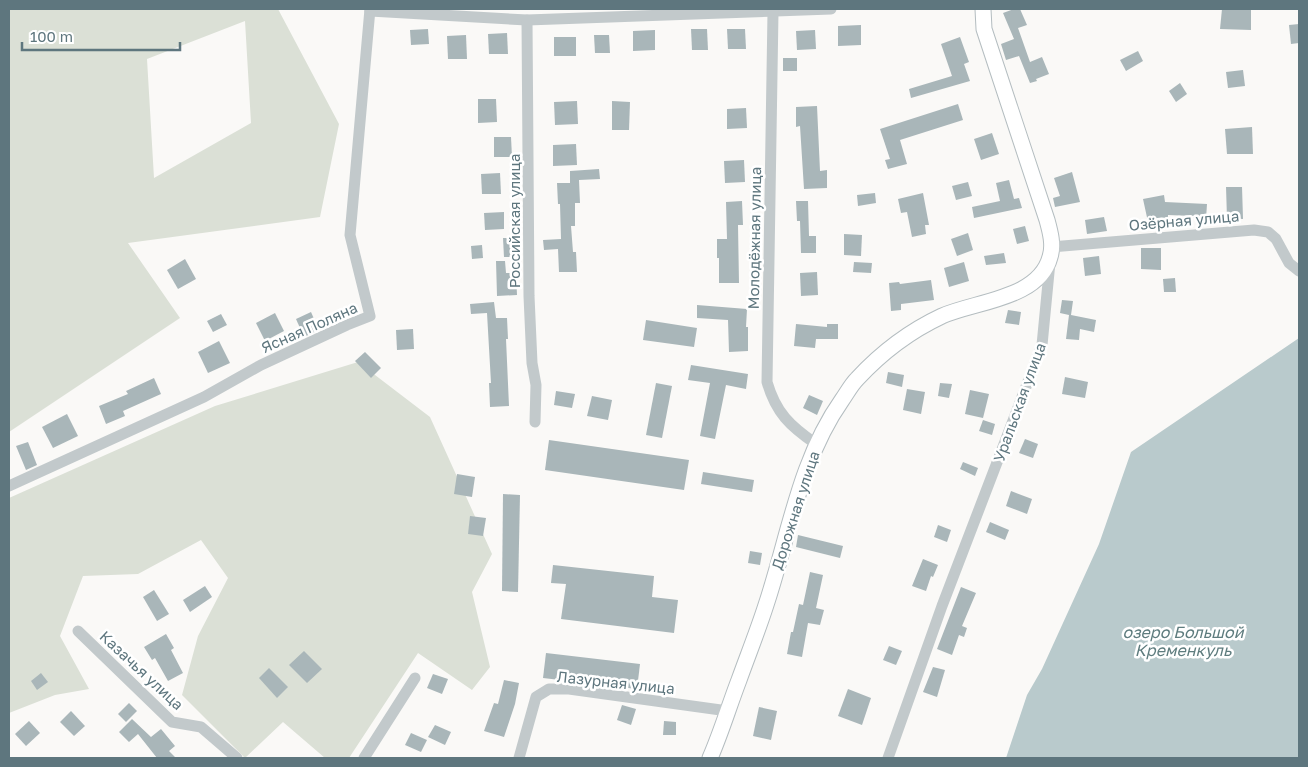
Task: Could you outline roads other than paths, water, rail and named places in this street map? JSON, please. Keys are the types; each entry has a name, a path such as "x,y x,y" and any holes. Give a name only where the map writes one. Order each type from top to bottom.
{"street":[{"path":"370,10 527,20 831,9"},
{"name":"Уральская улица","path":"888,758 942,606 1042,345 1051,236 984,29 983,9"},
{"name":"Ясная Поляна","path":"9,486 204,397 261,365 370,316 350,235 370,10"},
{"name":"Молодёжная улица","path":"773,12 767,382 772,400 782,417 799,433 816,444"},
{"name":"Российская улица","path":"527,20 529,296 532,363 536,385 535,422"},
{"name":"Озёрная улица","path":"1051,251 1254,230 1268,232 1276,239 1289,263 1299,270"},
{"name":"Дорожная улица","path":"710,758 766,605 800,486 816,444 833,412 856,380 880,357 910,333 943,316 1014,293 1036,280 1045,271 1051,251"},
{"name":"Казачья улица","path":"78,632 172,722 201,727 237,758"},
{"path":"364,758 415,678"},
{"name":"Лазурная улица","path":"519,758 536,697 549,689 569,689 728,711"}],"water":[{"name":"озеро Большой Кременкуль","path":"1299,338 1299,758 1006,758 1027,695 1042,669 1099,544 1131,452"}]}
